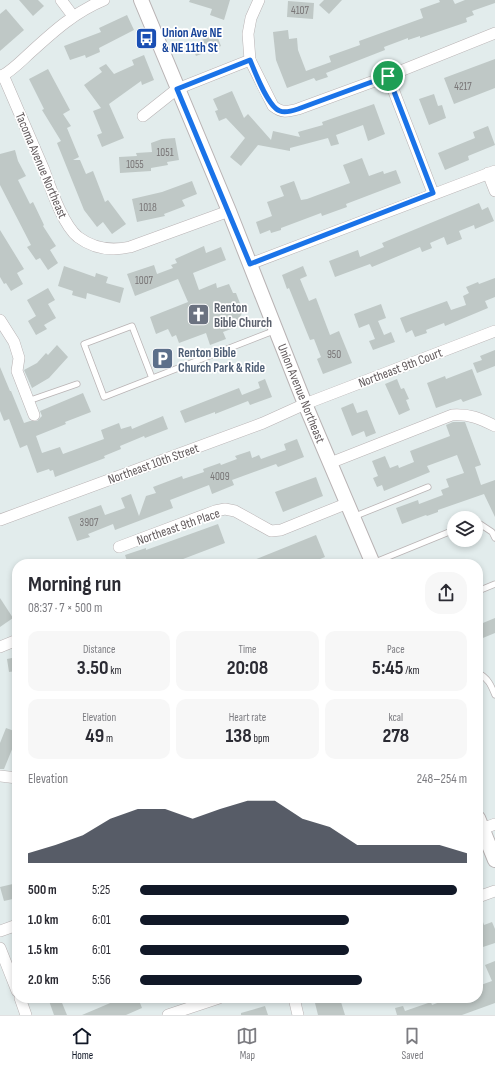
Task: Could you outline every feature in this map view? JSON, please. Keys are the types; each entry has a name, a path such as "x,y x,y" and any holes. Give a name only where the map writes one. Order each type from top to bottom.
{"street":[{"path":"61,0 73,16"},
{"path":"2,76 73,16 91,5 104,0"},
{"name":"Union Avenue Northeast","path":"141,0 229,211 305,404 371,559"},
{"path":"259,0 251,18 248,34 250,60 266,95 273,106 279,111 288,112 298,109 495,34"},
{"path":"143,116 177,89 250,60"},
{"name":"Tacoma Avenue Northeast","path":"2,76 61,213 77,236 87,243 103,249 117,250 130,247 229,211"},
{"path":"388,76 433,193"},
{"path":"250,264 433,193 492,172 495,191"},
{"path":"0,320 14,342 20,358 17,372 34,415"},
{"name":"Northeast 9th Court","path":"305,404 495,331"},
{"name":"Northeast 10th Street","path":"0,520 263,423 305,404"},
{"path":"330,463 452,415 466,414 479,418 495,426"},
{"name":"Northeast 9th Place","path":"119,547 215,511 225,509 235,511 271,531 281,530 348,503"},
{"path":"0,647 12,642"},
{"path":"0,776 12,777"},
{"path":"485,824 495,860"},
{"path":"483,895 495,891"},
{"path":"0,931 12,927"},
{"path":"0,948 12,978"},
{"path":"22,1003 26,1015"},
{"path":"168,1015 192,1003"},
{"path":"295,1003 298,1015"}],"lane":[{"path":"152,378 132,326 84,344 104,397 276,330"},
{"path":"28,401 77,384"},
{"path":"353,517 428,487"},
{"path":"483,526 492,532 495,538"},
{"path":"385,559 447,533"},
{"path":"483,589 495,584"},
{"path":"483,676 490,683 495,695"}],"building":[{"path":"19,0 38,0 44,6 33,16"},
{"path":"190,0 230,0 224,20 210,15 212,9 189,2"},
{"path":"324,0 342,0 329,14 319,5"},
{"path":"439,0 453,0 455,4 465,0 495,0 495,3 472,11 474,15 466,18 467,22 420,38 420,36 408,40 408,38 384,47 385,50 326,73 328,77 316,81 314,78 287,88 276,60 273,32 288,30 289,39 297,38 298,50 306,71 331,62 329,56 360,45 359,41 423,18 420,9 440,2"},
{"path":"288,1 314,3 313,19 287,17"},
{"path":"6,9 24,30 0,51 0,14"},
{"path":"127,15 134,30 99,48 100,52 86,58 85,55 70,60 64,46 101,32 99,28"},
{"path":"214,28 221,46 196,56 191,44 204,39 201,33"},
{"path":"144,55 154,80 142,85 141,81 109,104 124,138 102,147 97,135 102,133 93,111 101,108 84,85 102,72 99,68 106,64 114,74 134,65 132,60"},
{"path":"495,59 495,88 454,104 444,78"},
{"path":"48,69 70,110 63,114 71,126 67,128 79,157 73,160 80,160 86,174 93,171 105,202 108,200 126,224 112,234 103,222 97,227 84,210 57,143 61,141 42,110 44,109 29,79"},
{"path":"232,91 244,118 248,114 271,140 273,131 300,137 298,132 323,125 322,122 374,104 385,134 368,141 363,125 336,135 339,144 331,146 328,138 290,148 290,151 258,145 241,166 230,157 245,138 226,118 219,121 215,111 218,110 213,99"},
{"path":"434,94 438,106 442,105 446,118 429,125 419,99"},
{"path":"488,126 495,145 468,156 469,160 445,170 438,153 475,138 473,132"},
{"path":"175,138 179,160 167,162 168,165 151,168 151,171 120,173 119,157 137,156 136,153 152,152 151,143 162,139"},
{"path":"15,150 18,161 26,176 18,180 30,204 33,202 44,225 43,226 56,246 50,250 58,263 48,270 40,258 36,260 27,247 31,245 0,185 0,154"},
{"path":"362,158 369,176 383,171 384,174 396,170 401,183 346,204 347,207 322,216 321,213 281,228 281,230 271,233 270,230 260,234 256,222 272,216 267,202 284,196 280,186 294,181 301,200 307,199 350,183 343,165"},
{"path":"192,181 197,194 182,200 185,206 164,214 165,216 137,222 132,199 162,192"},
{"path":"479,203 482,210 488,207 494,221 475,229 474,225 459,231 462,239 447,245 444,237 430,243 432,248 422,252 420,247 372,267 370,264 335,277 329,261 358,250 360,257 384,247 382,243"},
{"path":"0,230 24,269 17,273 23,284 11,291 0,277"},
{"name":"Renton Bible Church","path":"204,246 206,253 221,247 226,260 193,273 199,290 216,283 217,288 229,284 233,293 236,293 243,311 240,317 242,321 238,323 239,326 223,332 226,339 210,345 206,333 179,343 176,335 172,337 168,329 156,334 150,317 188,302 178,279 135,296 127,274 154,265 157,274 173,268 171,265 177,263 175,259"},
{"path":"64,266 95,277 96,273 108,277 106,283 124,288 120,303 87,293 86,299 72,295 73,291 58,286"},
{"path":"303,266 307,276 300,279 309,301 316,298 330,335 339,331 352,363 323,374 317,359 321,357 314,339 310,340 289,288 287,289 282,275"},
{"path":"495,278 495,297 485,301 488,308 445,326 444,323 426,330 427,333 415,337 412,330 406,333 400,318 447,301 451,310 466,305 463,296 469,293 466,287 478,282 479,284"},
{"path":"48,288 55,300 48,304 56,318 44,325 47,329 36,335 28,321 36,316 27,300"},
{"path":"381,304 386,318 378,321 384,335 391,332 395,342 373,350 369,341 375,339 369,324 359,328 354,314"},
{"path":"57,345 68,357 49,378 32,388 24,370 37,363 46,353 48,355"},
{"path":"495,350 495,366 477,373 473,363 482,360 480,356"},
{"path":"0,367 24,423 37,421 42,416 40,411 83,393 91,412 65,422 66,424 36,436 42,453 60,447 63,454 104,439 101,430 119,423 121,429 131,426 132,429 163,416 168,429 145,438 144,436 120,446 121,449 104,456 105,458 55,477 53,470 50,471 49,469 37,473 27,445 20,448 9,419 4,421 0,411"},
{"path":"472,369 482,395 463,402 461,399 436,408 427,383 445,376 446,379"},
{"path":"265,379 272,397 250,405 248,401 215,414 215,412 185,423 180,411 239,388 242,395 260,388 258,382"},
{"path":"397,379 401,389 404,388 409,399 406,400 410,410 399,415 385,384"},
{"path":"353,403 357,413 367,410 376,433 366,437 364,431 352,436 341,408"},
{"path":"453,422 465,422 481,465 475,467 481,485 495,480 495,517 484,494 402,524 396,508 418,500 419,504 443,495 441,490 449,487 446,479 464,473 457,455 427,466 430,472 384,491 382,485 377,487 373,478 378,476 372,461 385,456 390,468 398,465 399,468 414,462 410,451 450,436 446,425"},
{"path":"297,439 304,457 278,467 276,464 232,480 234,485 212,494 209,485 170,500 173,508 115,530 113,524 88,534 90,537 77,541 68,517 101,505 105,515 125,508 121,498 131,494 139,516 146,496 156,493 153,487 182,476 183,479 204,472 203,469 220,463 221,465 237,459 235,456 250,451 252,458 259,455 261,459 286,450 284,444"},
{"path":"316,477 323,496 283,512 275,492"},
{"path":"218,524 225,543 183,559 126,559 125,555 146,548 146,550"},
{"path":"316,535 325,557 320,559 256,559"},
{"path":"0,598 12,619 0,627"},
{"path":"495,618 495,633 483,638 483,623"},
{"path":"12,658 12,672 9,672 7,659"},
{"path":"6,728 12,730 12,749 4,769 0,769 0,743"},
{"path":"12,884 12,899 4,901 0,887"},
{"path":"483,922 484,925 492,922 495,929 495,943 483,947"},
{"path":"495,961 495,1003 462,1015 397,1015 395,1008 403,1006 405,1011 428,1003 431,1003 432,1005 437,1003 483,1003 483,984 492,981 485,965"},
{"path":"50,1003 62,1003 67,1015 54,1015"},
{"path":"110,1003 140,1003 142,1008 126,1015 82,1015"},
{"path":"315,1003 341,1003 345,1015 318,1015"},
{"path":"265,1006 268,1015 241,1015 241,1013"}],"place":[{"name":"Union Ave NE & NE 11th St","path":"146,39"},
{"name":"Renton Bible Church","path":"199,314"},
{"name":"Renton Bible Church Park & Ride","path":"162,359"}],"route":[{"path":"250,60 266,95 273,106 279,111 288,112 388,76 433,193 250,264 177,89 250,60"}]}
